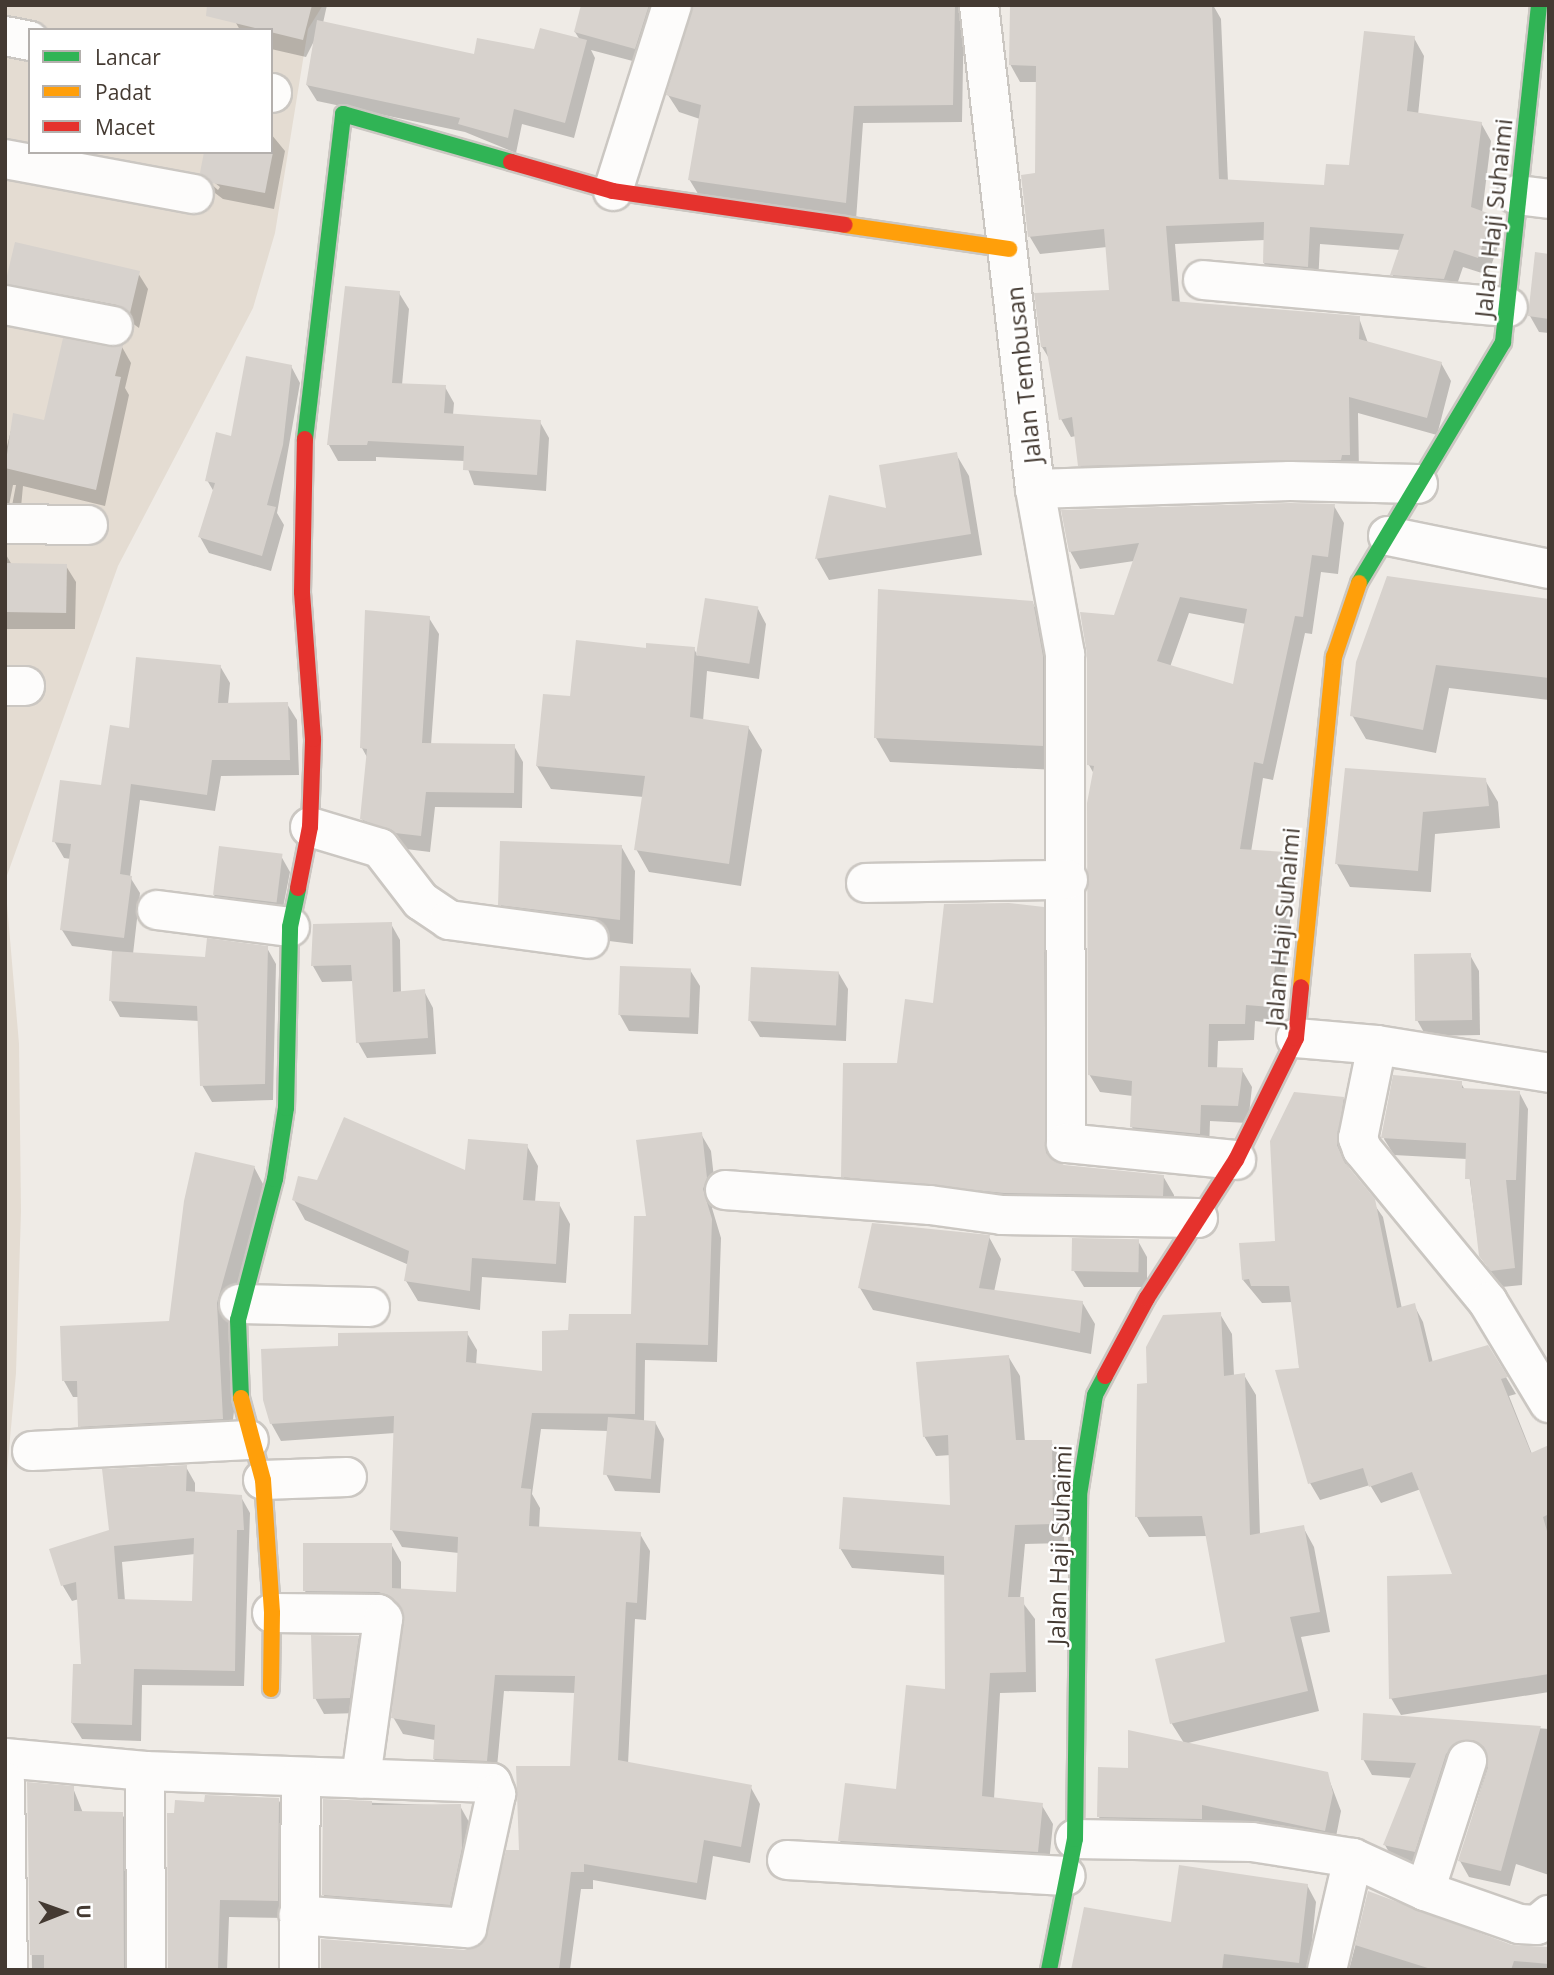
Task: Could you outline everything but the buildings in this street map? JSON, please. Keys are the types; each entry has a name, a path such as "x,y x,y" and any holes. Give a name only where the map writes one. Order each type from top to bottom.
{"street":[{"path":"613,191 672,5"},
{"name":"Jalan Tembusan","path":"979,5 1035,489 1290,481 1418,484"},
{"name":"Jalan Haji Suhaimi","path":"1049,1970 1075,1839 1079,1496 1088,1425 1100,1378 1236,1160 1296,1038 1334,657 1352,596 1503,342 1508,307 1533,197 1539,5"},
{"path":"5,36 28,41"},
{"path":"271,1689 272,1613 263,1480 249,1440 237,1364 239,1304 282,1146 290,927 310,827 313,739 302,592 304,441 343,114 613,191 1009,249"},
{"path":"5,159 194,194"},
{"path":"1203,280 1508,307"},
{"path":"5,305 113,326"},
{"path":"1035,489 1065,654 1068,880 1066,1143 1236,1160"},
{"path":"5,524 88,525"},
{"path":"1388,536 1549,569"},
{"path":"310,827 380,848 421,901 449,920 589,939"},
{"path":"866,883 1068,880"},
{"path":"157,910 290,927"},
{"path":"1296,1038 1377,1045 1549,1073"},
{"path":"1377,1045 1358,1138 1362,1149 1488,1302 1549,1403"},
{"path":"725,1190 930,1205 1002,1215 1198,1218"},
{"path":"239,1304 370,1307"},
{"path":"32,1451 249,1440"},
{"path":"263,1480 347,1477"},
{"path":"272,1613 378,1614 383,1619 361,1778"},
{"path":"5,1759 145,1770 492,1783 496,1794 467,1927 298,1915"},
{"path":"1425,1891 1467,1761"},
{"path":"145,1770 146,1970"},
{"path":"299,1970 301,1777"},
{"path":"5,1782 7,1961"},
{"path":"1075,1839 1252,1842 1353,1858 1425,1891 1519,1924 1537,1924 1549,1915"},
{"path":"1327,1970 1353,1858"},
{"path":"787,1860 1066,1876"}],"shaded area":[{"path":"5,5 323,5 308,29 275,233 253,308 118,566 5,881"},
{"path":"5,881 19,1044 21,1211 16,1373 5,1493"}],"traffic: fast":[{"path":"1359,583 1503,342 1539,5"},
{"path":"305,439 343,114 511,162"},
{"path":"241,1398 238,1320 275,1179 286,1108 290,927 298,888"},
{"path":"1049,1970 1075,1839 1079,1495 1095,1395 1105,1376"}],"traffic: slow":[{"path":"845,225 1009,249"},
{"path":"1301,987 1334,657 1359,583"},
{"path":"241,1398 263,1480 272,1613 271,1689"}],"traffic: jam":[{"path":"511,162 613,191 845,225"},
{"path":"298,888 310,827 313,739 302,592 305,439"},
{"path":"1105,1376 1147,1298 1236,1160 1296,1038 1301,987"}]}
